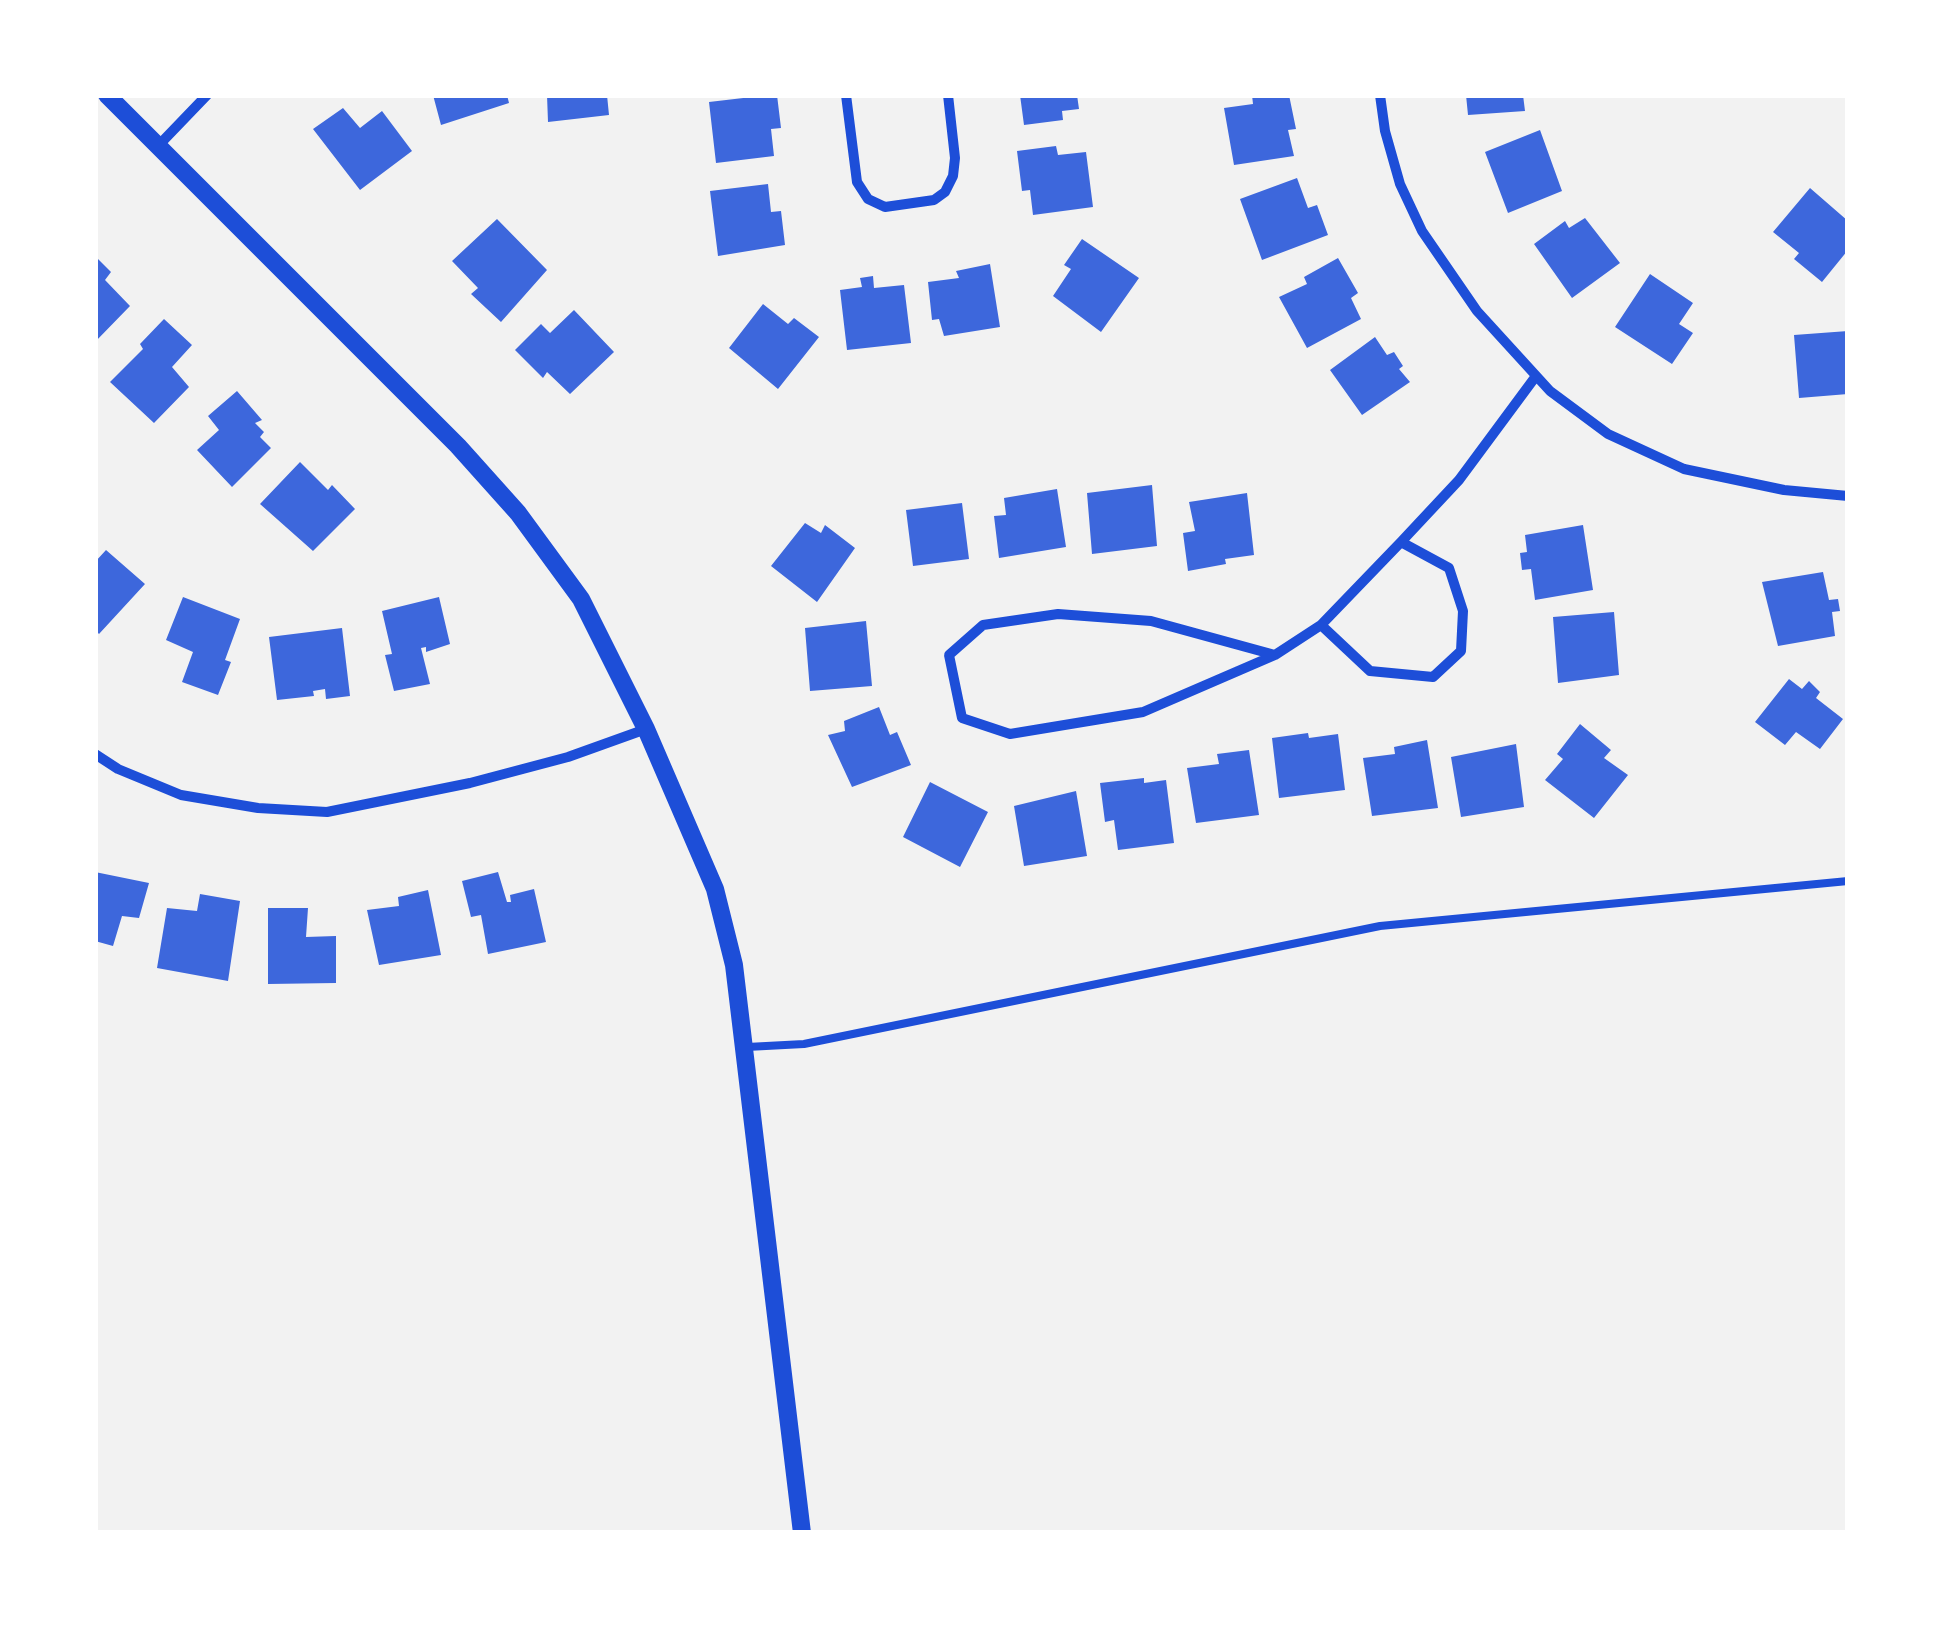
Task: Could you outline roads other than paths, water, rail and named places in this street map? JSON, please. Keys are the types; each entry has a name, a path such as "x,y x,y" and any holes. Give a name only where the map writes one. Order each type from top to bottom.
{"street":[{"path":"107,95 458,446 518,513 581,598 646,729 715,889 734,965 802,1533"},
{"path":"158,146 207,95"},
{"path":"846,95 857,182 868,198 885,207 934,200 946,192 955,158 948,95"},
{"path":"1380,95 1400,184 1422,231 1478,312 1550,391 1608,434 1684,469 1784,490 1848,496"},
{"path":"1275,655 1152,622 1058,614 983,625 948,655 962,718 1010,734 1143,712 1275,655 1321,625 1459,480 1536,376"},
{"path":"1321,625 1370,671 1433,676 1461,651 1463,611 1449,568 1401,542"},
{"path":"95,754 118,769 181,795 258,808 327,812 552,762 646,729"}],"lane":[{"path":"744,1047 804,1044 1380,926 1848,880"}]}
